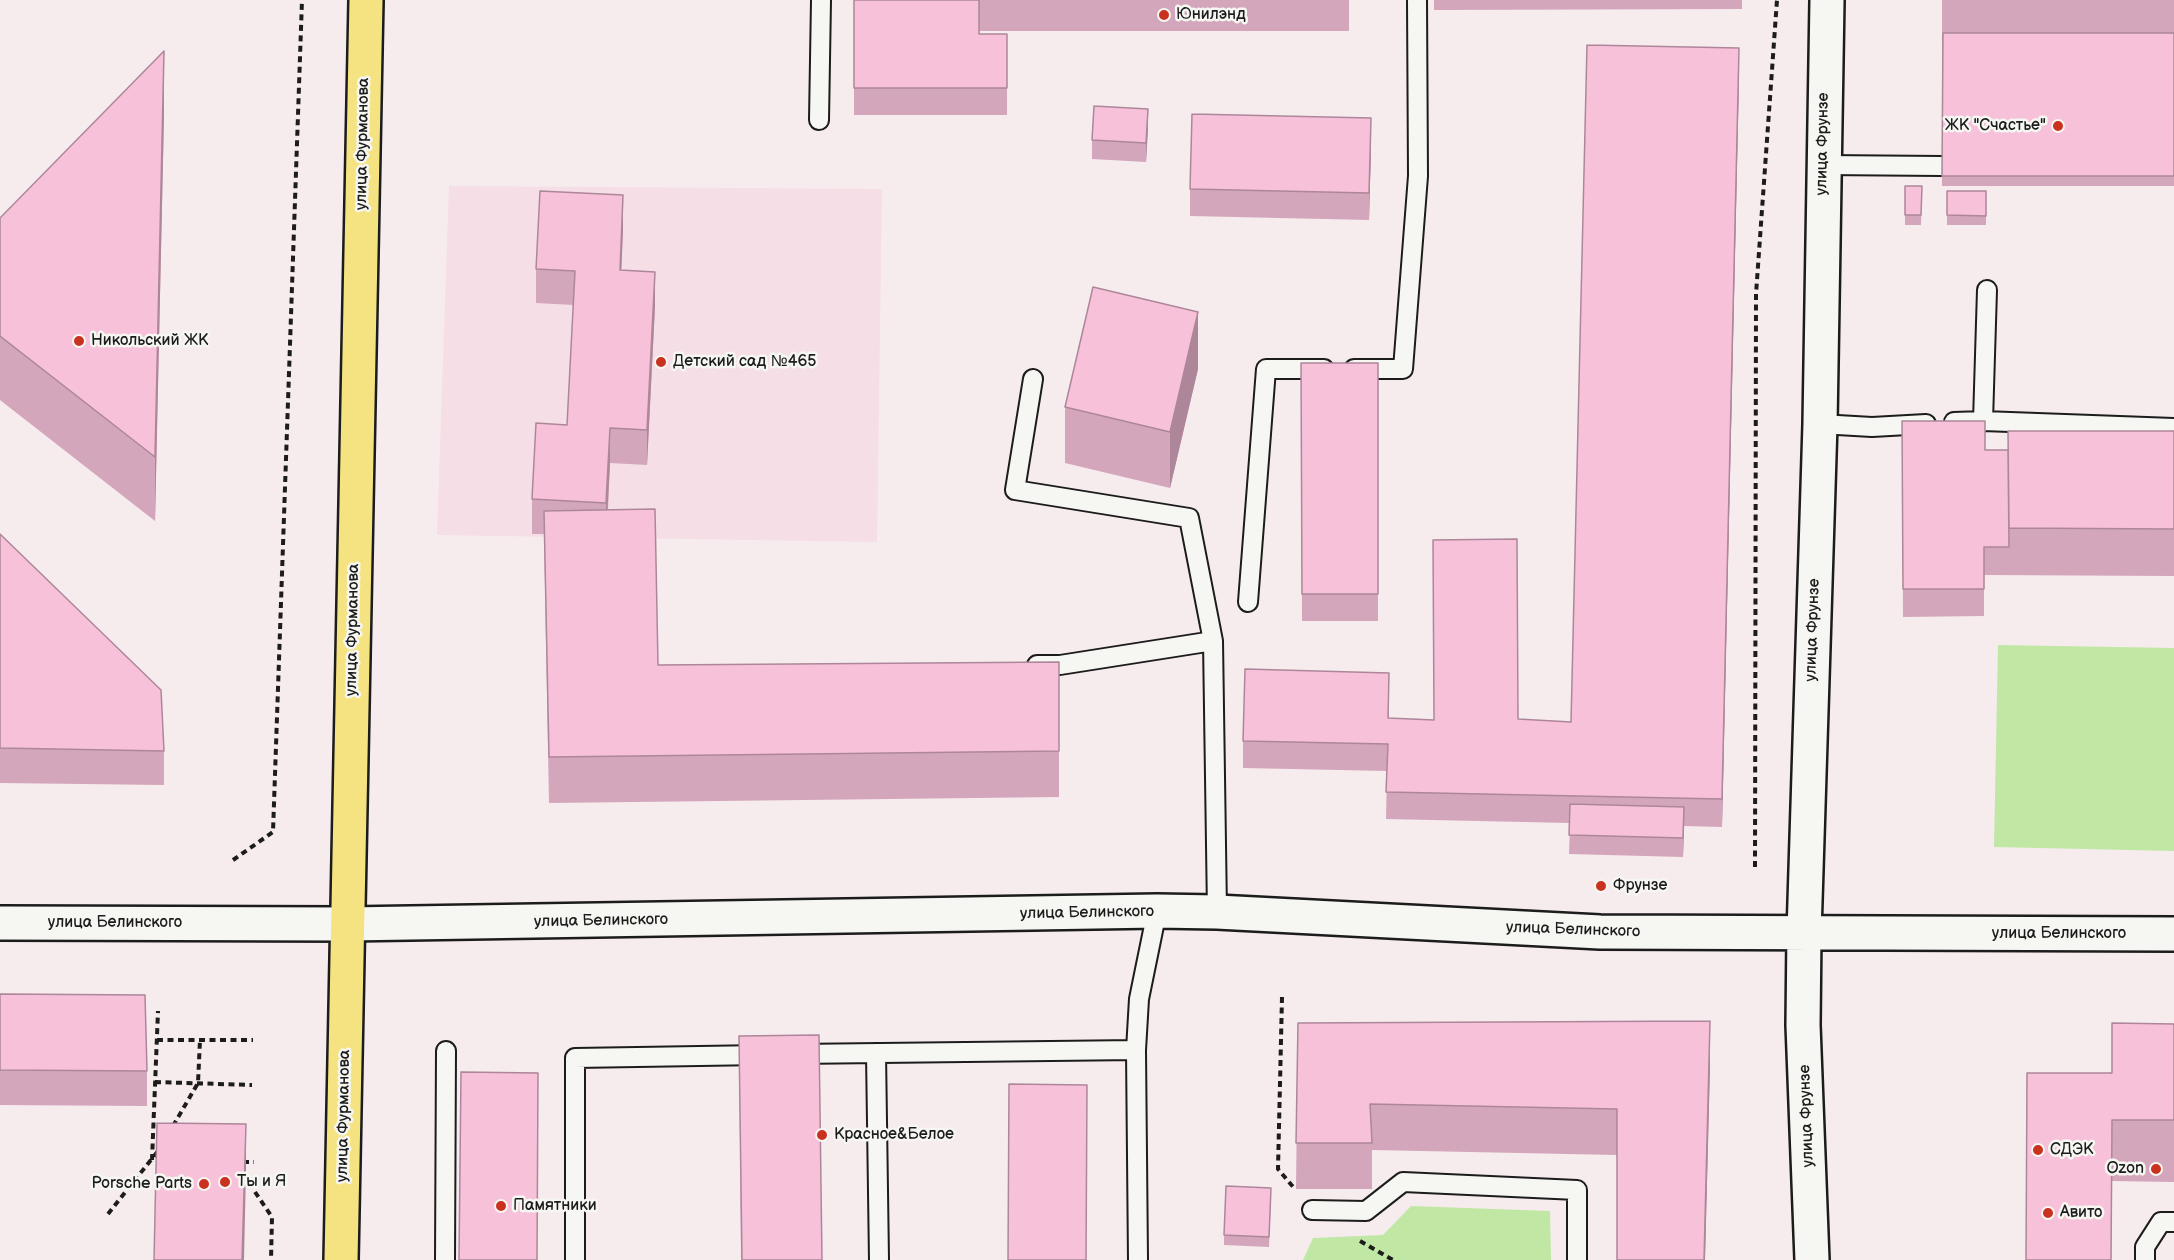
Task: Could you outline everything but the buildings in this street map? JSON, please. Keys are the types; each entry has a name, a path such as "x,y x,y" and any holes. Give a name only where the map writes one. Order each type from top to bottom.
{"main road":[{"name":"улица Фурманова","path":"341,1260 366,0"},
{"name":"улица Фрунзе","path":"1812,1260 1803,1025 1804,933 1820,424 1827,0"},
{"name":"улица Белинского","path":"0,923 348,924 1157,911 1217,912 1600,932 2174,934"}],"lane":[{"path":"819,120 821,0"},
{"path":"1248,602 1266,369 1403,369 1418,176 1417,0"},
{"path":"1823,165 1942,166"},
{"path":"1983,421 1987,290"},
{"path":"1033,380 1015,490 1189,518 1213,641 1217,912"},
{"path":"1820,424 1872,427 1983,421 2174,428"},
{"path":"1024,665 1060,665 1213,641"},
{"path":"1138,1260 1136,1050 1139,999 1157,911"},
{"path":"575,1260 576,1058 1136,1050"},
{"path":"445,1260 446,1051"},
{"path":"876,1053 879,1260"},
{"path":"1312,1210 1366,1211 1403,1182 1577,1190 1577,1260"},
{"path":"2145,1260 2145,1247 2161,1222 2174,1222"}],"path":[{"path":"233,860 273,832 302,0"},
{"path":"1755,867 1756,294 1777,0"},
{"path":"1282,997 1278,1169 1312,1210 1393,1260"},
{"path":"152,1161 158,1011"},
{"path":"157,1040 253,1040"},
{"path":"170,1132 198,1083 200,1040"},
{"path":"155,1082 252,1085"},
{"path":"108,1214 152,1161 164,1141"},
{"path":"152,1161 164,1161"},
{"path":"232,1162 254,1162"},
{"path":"255,1192 272,1217 271,1260"}],"shaded area":[{"name":"Детский сад №465","path":"449,186 882,189 877,542 437,535"}],"green space":[{"path":"1998,645 2174,648 2174,851 1994,847"},
{"path":"1411,1206 1550,1211 1551,1260 1303,1260 1313,1238 1383,1235"}],"place":[{"name":"Юнилэнд","path":"1164,15"},
{"name":"ЖК \"Счастье\"","path":"2058,126"},
{"name":"Никольский ЖК","path":"79,341"},
{"name":"Детский сад №465","path":"661,362"},
{"name":"Фрунзе","path":"1601,886"},
{"name":"Красное&Белое","path":"822,1135"},
{"name":"СДЭК","path":"2038,1150"},
{"name":"Ozon","path":"2156,1169"},
{"name":"Ты и Я","path":"225,1182"},
{"name":"Porsche Parts","path":"204,1184"},
{"name":"Памятники","path":"501,1206"},
{"name":"Авито","path":"2048,1213"}]}
